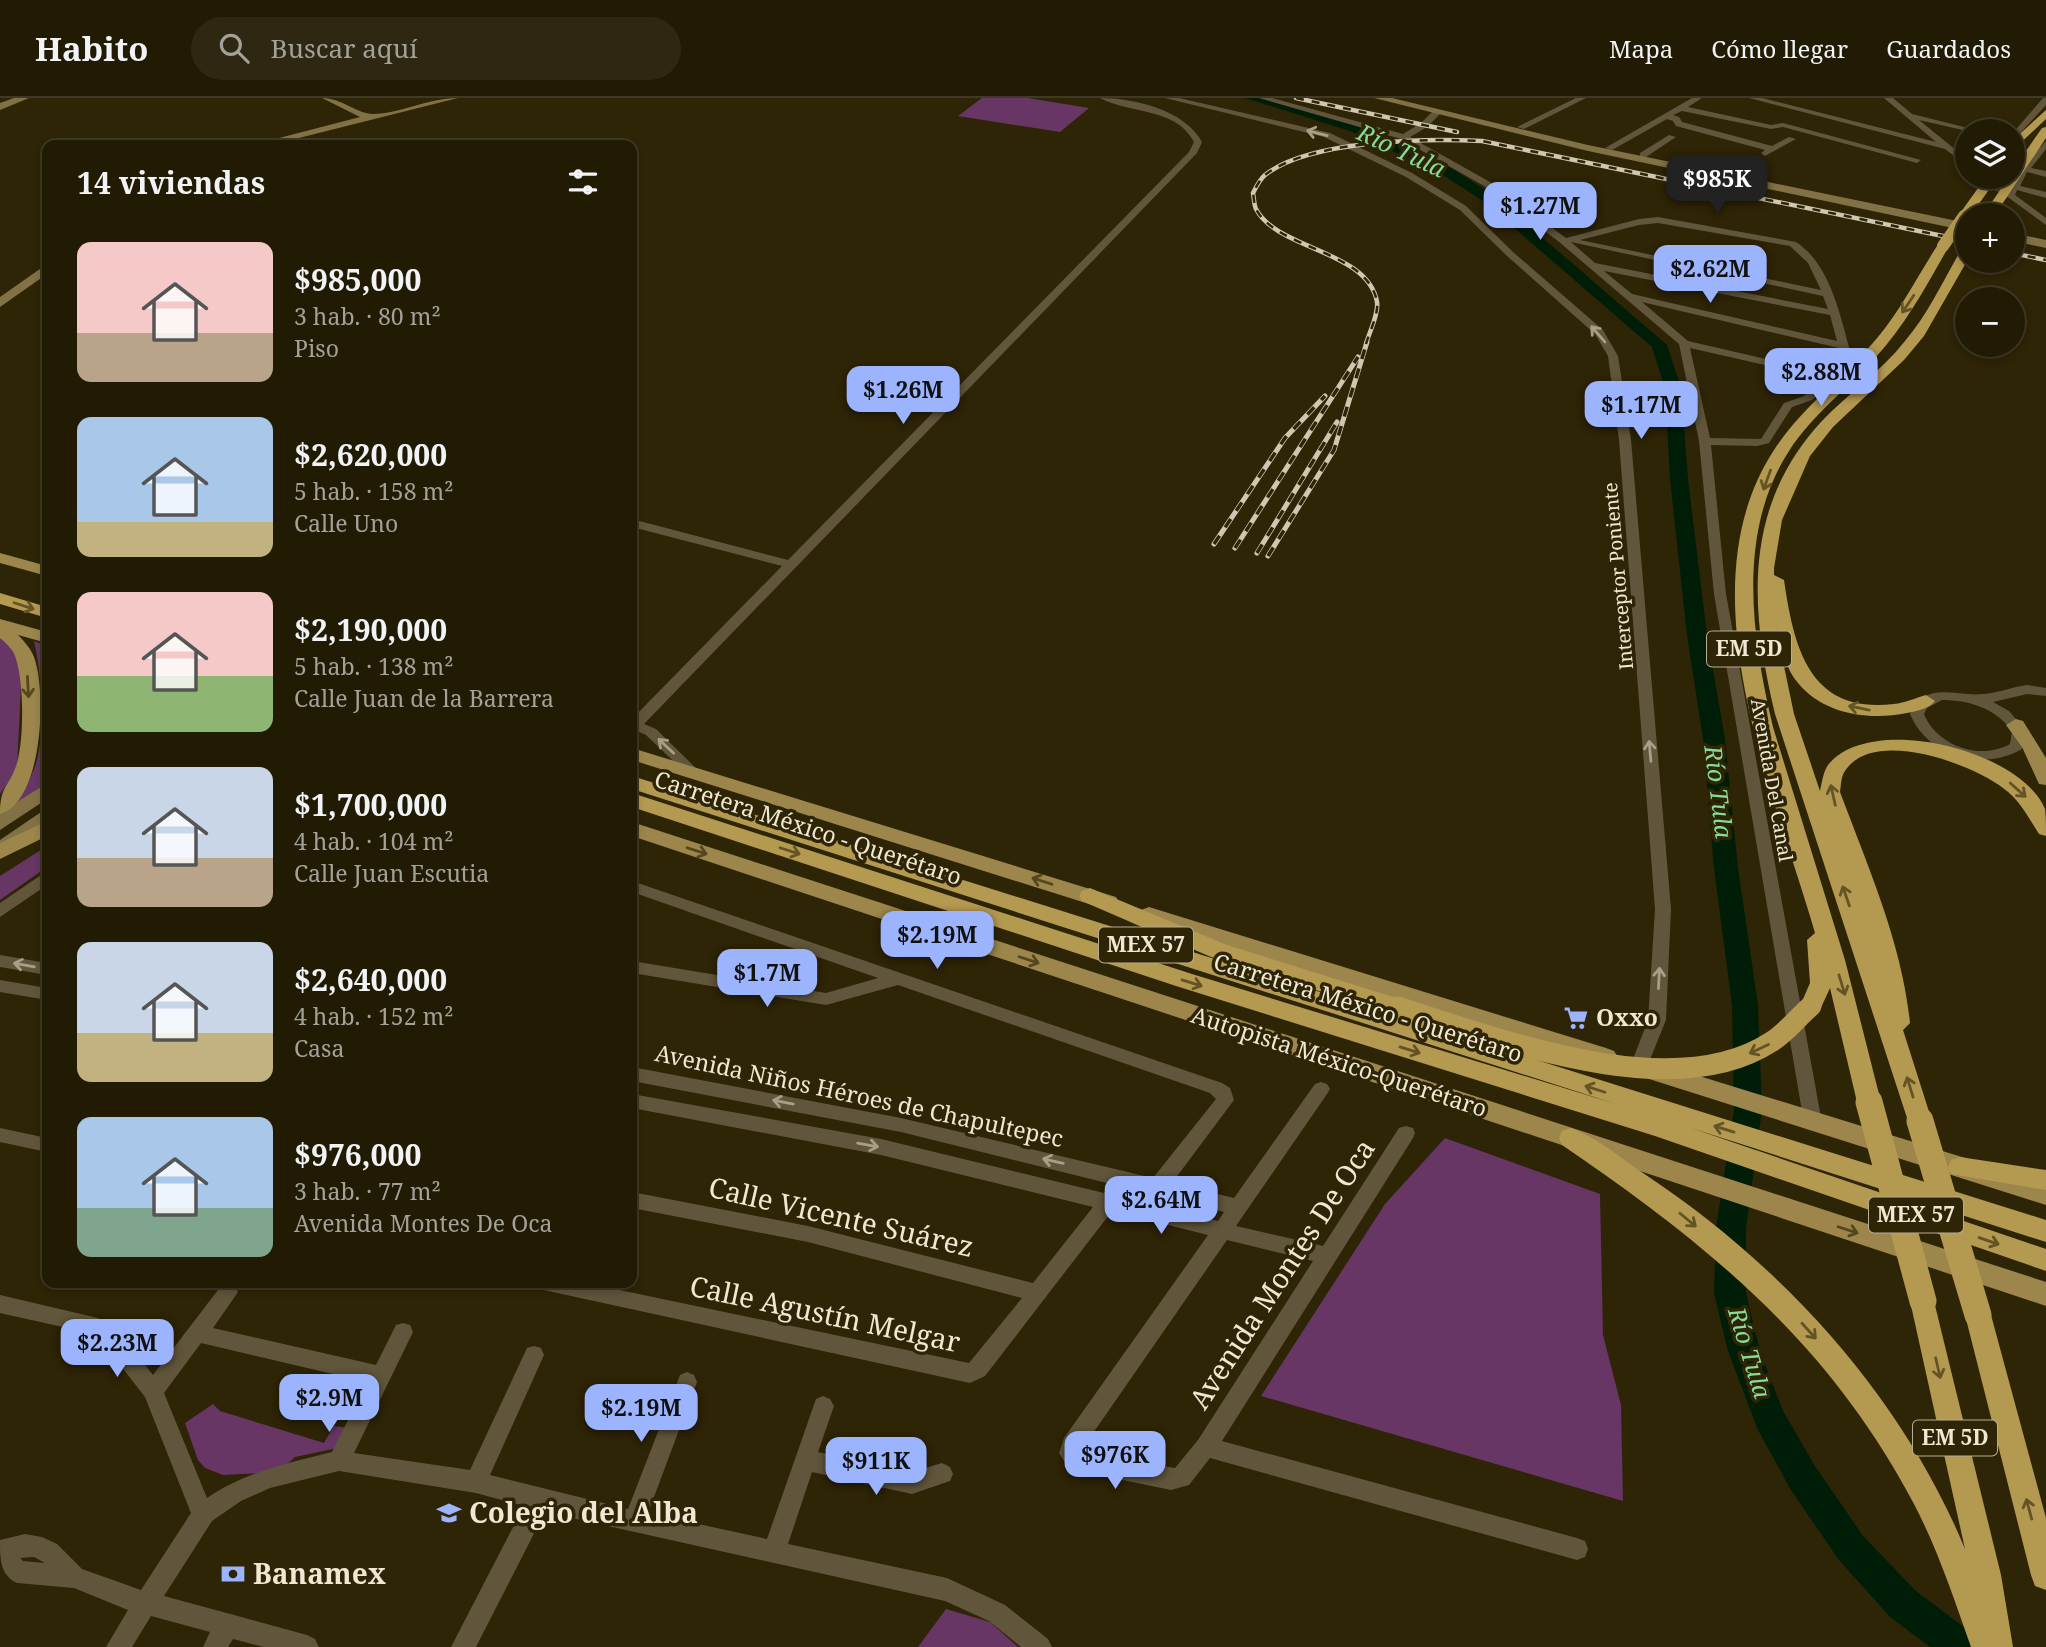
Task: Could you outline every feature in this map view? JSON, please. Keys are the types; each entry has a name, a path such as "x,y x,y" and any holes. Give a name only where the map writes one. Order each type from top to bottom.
{"highway":[{"path":"2025,135 2046,113"},
{"path":"1997,203 2046,130"},
{"name":"EM 5D","path":"1955,233 1943,246 1884,339 1805,421 1770,470 1744,553 1742,602 1758,710 1852,1018 1870,1101 1923,1301 1986,1575 1997,1647"},
{"name":"EM 5D","path":"1955,271 1926,323 1909,346 1824,424 1792,473 1775,514 1764,582 1772,668 1900,1054 1978,1315 2046,1576"},
{"path":"1775,514 1781,526 1775,560 1777,601 1800,672 1806,681 1827,697 1859,708 1895,710 1926,701"},
{"path":"0,583 42,596"},
{"path":"0,598 42,611"},
{"path":"1900,1054 1895,990 1873,911 1830,784 1835,769 1855,753 1883,746 1955,749 2018,789 2035,808 2046,829"},
{"path":"1919,746 1980,766"},
{"name":"Carretera México - Querétaro","path":"637,784 1787,1160 2046,1259"},
{"name":"Carretera México - Querétaro","path":"637,802 1184,980 1659,1118"},
{"path":"637,813 760,841"},
{"path":"1090,896 1219,951 1398,1007 1555,1054 1608,1065 1651,1068 1693,1067 1746,1054 1791,1029 1811,1006 1821,983 1818,939 1821,914"},
{"path":"1571,1138 1643,1172 1676,1209 1762,1283 1809,1330 1850,1380 1925,1495 1987,1647"},
{"name":"Carretera México - Querétaro","path":"1787,1160 2046,1231"},
{"path":"1960,1167 2046,1180"}],"main road":[{"path":"0,107 24,98"},
{"path":"327,98 370,118"},
{"path":"279,140 453,98"},
{"path":"1379,98 1588,148 1955,220"},
{"path":"1399,98 1609,148 1955,220"},
{"path":"2025,234 2046,238"},
{"path":"2025,240 2046,244"},
{"path":"0,303 42,272"},
{"path":"0,558 42,570"},
{"path":"0,626 42,637"},
{"path":"0,626 16,642 26,660 31,745 27,764 0,807"},
{"path":"2013,722 2031,746 2046,779"},
{"path":"637,756 2046,1194"},
{"path":"0,822 42,793"},
{"path":"0,851 42,819"},
{"path":"0,851 42,830"},
{"name":"Autopista México-Querétaro","path":"637,832 1571,1138"},
{"path":"1643,1172 1783,1208 2046,1294"}],"street":[{"path":"637,720 1193,153 1198,142 1191,129 1154,111 1104,98"},
{"name":"Interceptor Poniente","path":"1169,98 1327,135 1409,175 1463,208 1510,254 1599,332 1613,356 1625,440 1663,909 1657,1020 1639,1067"},
{"path":"1263,98 1316,108 1404,137 1495,189 1565,240 1684,343 1828,376"},
{"path":"1521,127 1581,98"},
{"path":"1609,148 1698,98"},
{"path":"1754,98 1800,105 1947,147"},
{"path":"1888,98 1955,153"},
{"path":"2025,125 2046,100"},
{"path":"1681,108 1774,127 1783,125 1917,160"},
{"path":"1404,137 1424,125 1437,112"},
{"path":"1909,115 1955,126"},
{"path":"1666,116 1676,119 1679,124 1769,151 1791,139"},
{"path":"1730,138 1757,124"},
{"path":"1643,155 1672,137"},
{"path":"2045,147 2025,169 2046,174"},
{"path":"2011,192 2046,195"},
{"path":"2011,192 2046,222"},
{"path":"1565,240 1658,220 1793,244 1804,253 1827,294 1846,354 1836,370 1808,398 1788,405 1765,441 1756,443 1705,440"},
{"path":"1565,240 1827,294"},
{"path":"1593,265 1834,313"},
{"path":"1778,302 1787,287"},
{"path":"1628,296 1844,346"},
{"name":"Avenida Del Canal","path":"1684,343 1705,440 1720,594 1804,1120"},
{"path":"637,524 789,564"},
{"path":"2007,693 2005,705 2020,742 2007,753 1990,756 1955,749 1921,726 1917,714 1926,701 1939,696 1992,698 2007,693 2026,687 2046,692"},
{"path":"1967,698 1996,708 2013,722"},
{"path":"637,726 651,732 695,774"},
{"path":"0,911 42,881"},
{"path":"637,888 1224,1093 1225,1100 1140,1209"},
{"path":"0,961 42,968"},
{"path":"637,968 826,999 899,978"},
{"path":"0,986 42,993"},
{"name":"Avenida Niños Héroes de Chapultepec","path":"637,1075 901,1125 1238,1208"},
{"path":"695,1113 708,1088"},
{"path":"1222,1231 1321,1089"},
{"path":"724,1118 736,1093"},
{"name":"Avenida Niños Héroes de Chapultepec","path":"637,1102 881,1147 1327,1256"},
{"name":"Avenida Montes De Oca","path":"1222,1231 1070,1453 1077,1462 1181,1479 1206,1447 1406,1133"},
{"path":"0,1135 42,1143"},
{"name":"Calle Agustín Melgar","path":"569,1288 963,1374 978,1369 1126,1179"},
{"name":"Calle Vicente Suárez","path":"637,1201 808,1234 1038,1293"},
{"path":"153,1391 228,1292"},
{"path":"0,1304 91,1324 121,1350 153,1391 194,1496 204,1513"},
{"path":"339,1461 403,1332"},
{"path":"197,1333 381,1376"},
{"path":"476,1482 534,1355"},
{"path":"634,1521 687,1382"},
{"path":"774,1551 823,1406"},
{"path":"1206,1447 1577,1549"},
{"path":"805,1460 912,1483 942,1474"},
{"path":"118,1647 204,1513 233,1493 269,1478 339,1461 476,1482 539,1500 947,1590 998,1613 1040,1647"},
{"path":"463,1647 539,1500"},
{"path":"74,1577 47,1548 37,1544 24,1543 0,1551 17,1572 74,1577 123,1597 146,1601 307,1647"},
{"path":"215,1647 228,1625"}],"shaded area":[{"path":"982,98 1028,98 1089,108 1060,132 958,116"},
{"path":"0,634 10,643 20,660 21,686 17,770 0,794"},
{"path":"34,641 42,644 42,709"},
{"path":"42,709 42,786 0,818 32,774 37,761"},
{"path":"42,849 42,871 0,900 0,876"},
{"path":"1445,1138 1600,1194 1603,1335 1621,1405 1623,1501 1261,1396 1385,1204"},
{"path":"213,1404 220,1411 324,1443 334,1426 349,1428 337,1448 295,1457 284,1467 263,1473 223,1475 205,1468 198,1460 185,1423"},
{"path":"946,1609 990,1622 1018,1647 918,1647"}],"waterway":[{"name":"Río Tula","path":"1251,98 1354,128 1448,172 1488,198 1659,345 1673,388 1679,479 1697,635 1714,739 1726,868 1745,1005 1748,1110 1731,1228 1730,1293 1744,1351 1770,1419 1803,1478 1851,1548 1903,1604 1960,1647"}],"tunnel":[{"path":"2001,189 2009,195"}],"railway":[{"path":"1296,98 1457,132"},
{"path":"1366,344 1377,307 1370,285 1357,271 1340,261 1282,234 1267,223 1256,209 1253,193 1258,183 1265,175 1285,163 1310,154 1369,144 1431,140 1482,141 1955,239"},
{"path":"2025,256 2046,260"},
{"path":"1268,556 1334,450 1367,342"},
{"path":"1235,548 1358,357"},
{"path":"1214,544 1285,438 1325,396"},
{"path":"1257,553 1337,422"}],"place":[{"name":"Oxxo","path":"1576,1018"},
{"name":"Colegio del Alba","path":"449,1513"},
{"name":"Banamex","path":"233,1574"}]}
